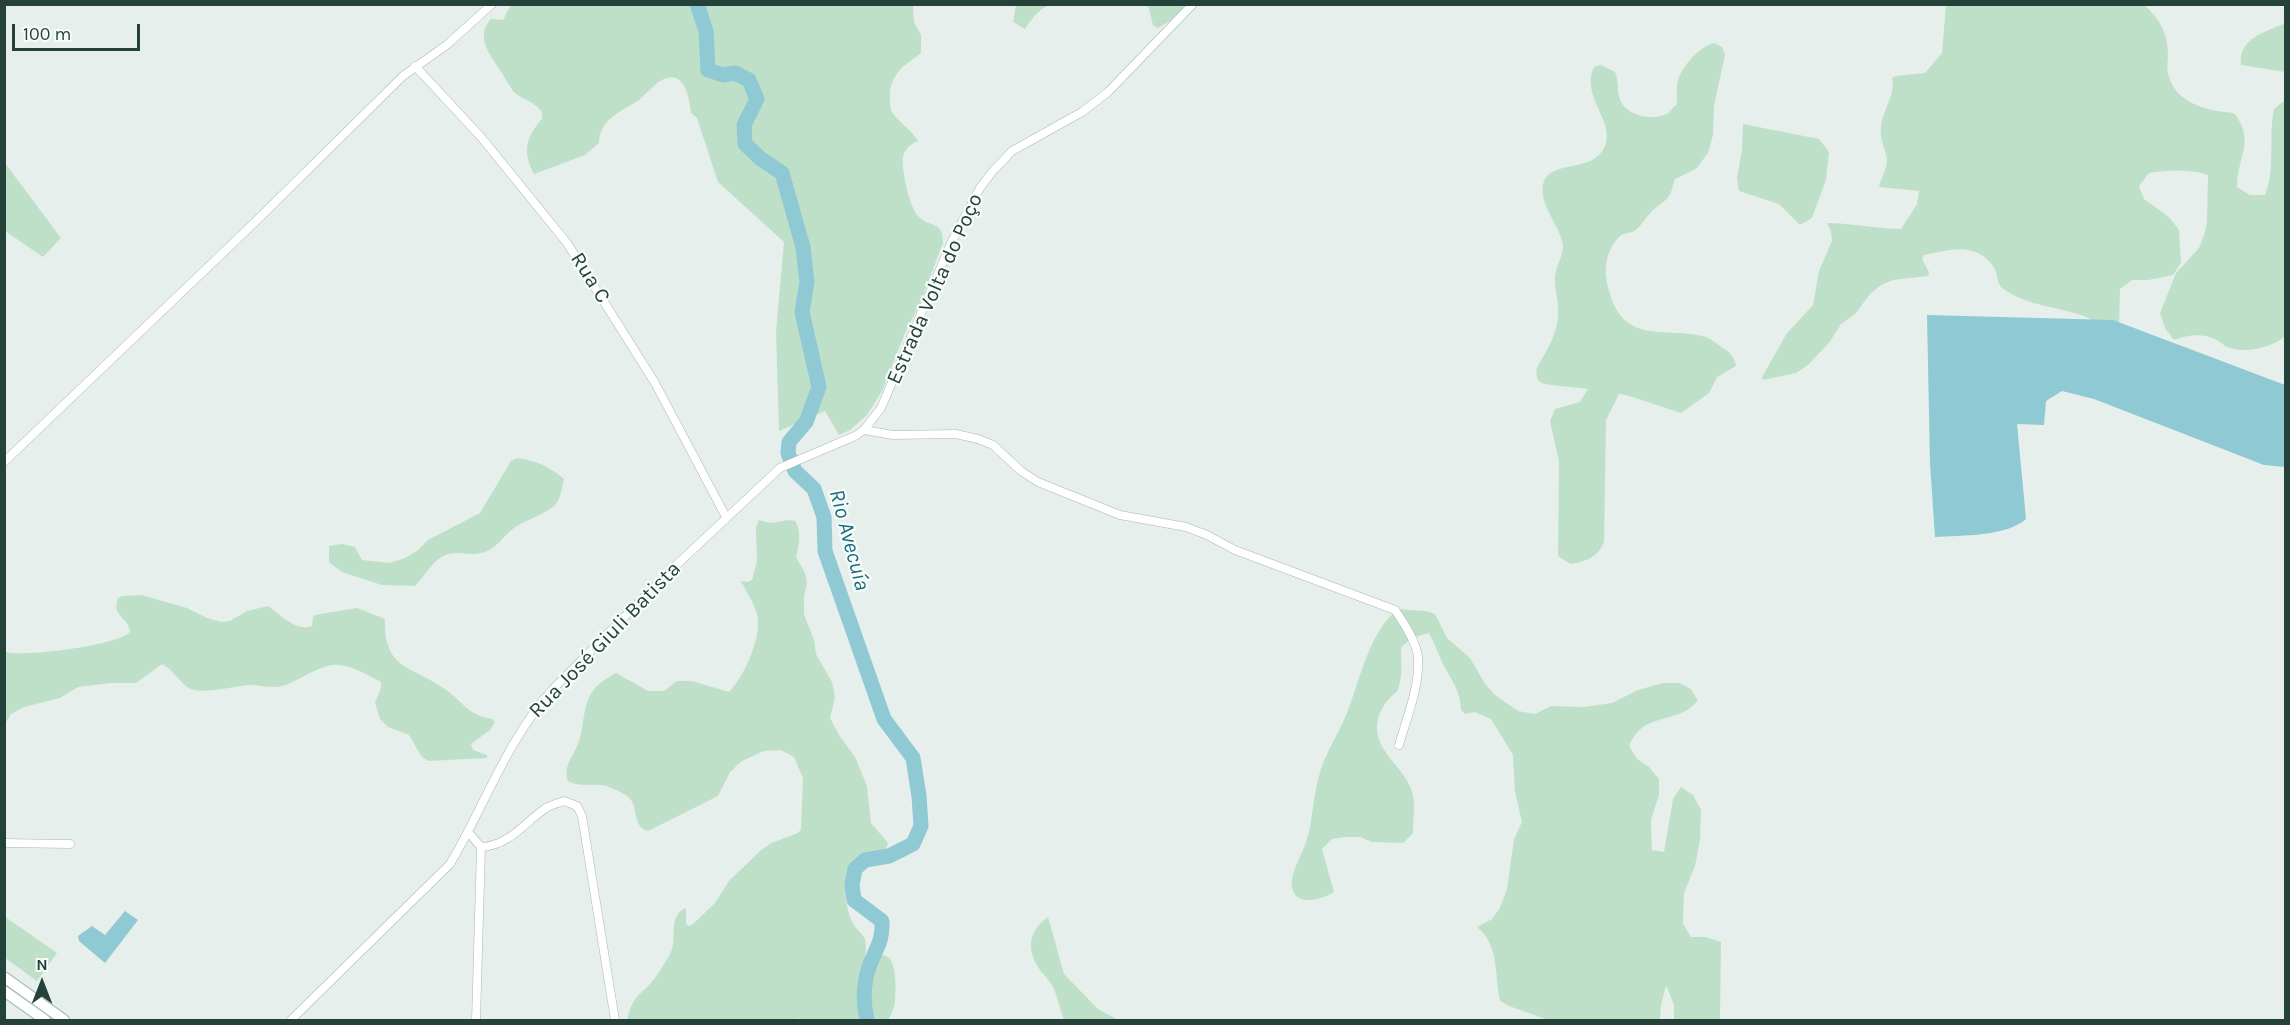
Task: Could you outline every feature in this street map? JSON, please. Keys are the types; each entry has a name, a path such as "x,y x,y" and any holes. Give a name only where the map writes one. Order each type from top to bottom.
{"main road":[{"path":"4,977 64,1020"},
{"path":"4,991 33,1016 45,1020"}],"street":[{"path":"6,457 168,307 416,66 448,44 492,4"},
{"name":"Estrada Volta do Poço","path":"780,468 845,441 864,430 881,408 961,222 992,172 1012,151 1082,112 1108,92 1193,4"},
{"name":"Rua C","path":"416,66 481,137 562,236 655,383 726,517"},
{"path":"864,430 893,435 956,434 978,439 993,445 1021,471 1047,486 1120,515 1186,527 1235,550 1395,610 1406,625 1418,655 1415,687 1400,745"},
{"name":"Rua José Giuli Batista","path":"291,1020 450,864 536,708 648,593 780,468"},
{"path":"481,847 493,847 516,834 547,807 564,801 577,806 582,816 615,1020"},
{"path":"469,833 481,847 476,1020"},
{"path":"4,843 70,844"}],"green space":[{"path":"1016,4 1050,5 1039,12 1025,29 1013,22"},
{"path":"511,5 913,5 914,22 921,35 921,53 903,67 895,77 890,90 890,107 894,115 918,141 905,151 903,157 905,180 913,207 920,218 939,228 943,236 943,243 882,391 867,415 850,430 839,435 825,411 779,431 776,332 784,242 718,182 697,118 691,113 686,90 678,79 672,77 656,84 639,100 613,117 603,127 599,143 585,155 534,174 527,151 529,138 542,119 542,112 513,91 489,53 484,40 486,26 491,19 503,20"},
{"path":"1148,5 1191,5 1158,28 1153,25"},
{"path":"1946,5 2144,5 2154,15 2164,33 2168,47 2168,74 2173,87 2179,94 2196,105 2234,113 2240,123 2245,141 2237,187 2250,195 2265,195 2270,174 2274,109 2285,100 2286,336 2265,347 2242,350 2227,347 2215,339 2200,335 2174,340 2165,328 2160,313 2176,273 2199,248 2204,235 2207,222 2208,175 2186,171 2164,171 2149,173 2139,186 2144,199 2169,217 2179,230 2181,263 2173,275 2148,280 2132,280 2120,289 2119,329 2105,326 2075,313 2023,300 2002,288 1995,269 1986,258 1970,250 1952,250 1924,255 1922,259 1929,272 1928,276 1893,280 1881,285 1871,293 1855,314 1841,324 1829,343 1808,365 1796,373 1763,380 1762,377 1787,333 1813,305 1819,271 1832,241 1827,223 1901,229 1917,204 1919,191 1879,187 1887,160 1881,136 1882,121 1892,91 1892,78 1925,73 1942,53"},
{"path":"2285,23 2285,72 2241,65 2241,56 2249,42 2262,33"},
{"path":"1714,43 1722,47 1725,55 1714,106 1713,135 1708,153 1696,169 1675,179 1669,196 1637,229 1620,236 1615,241 1607,260 1606,273 1614,305 1623,318 1633,326 1657,332 1706,337 1730,353 1736,366 1717,377 1709,393 1681,413 1619,394 1606,420 1604,542 1591,558 1570,564 1558,556 1559,462 1550,421 1555,409 1580,402 1588,389 1543,383 1537,375 1537,368 1557,325 1555,277 1563,246 1543,197 1544,181 1556,170 1592,160 1605,146 1606,127 1591,88 1594,67 1601,65 1615,72 1620,100 1628,110 1640,116 1661,116 1667,114 1677,104 1678,80 1688,62 1703,48"},
{"path":"1743,124 1819,139 1829,152 1826,180 1812,218 1800,225 1779,204 1739,191 1737,178 1742,150"},
{"path":"5,163 61,238 43,257 5,231"},
{"path":"517,458 548,467 564,479 559,500 545,512 514,528 491,549 477,554 452,553 443,556 434,563 415,586 382,585 342,572 329,562 329,546 342,544 355,547 362,560 390,563 405,558 428,540 480,513 511,461"},
{"path":"759,520 771,523 795,521 799,530 796,557 805,573 807,583 804,614 814,640 816,654 832,682 835,698 830,718 855,757 867,786 871,823 888,843 886,849 881,853 850,870 846,882 846,894 847,907 853,924 865,939 865,962 868,963 881,956 890,958 894,969 895,1004 888,1020 801,1020 798,1018 795,1020 627,1020 635,1000 655,978 670,954 675,922 680,911 686,908 686,924 689,926 693,924 715,903 729,881 760,851 771,843 798,833 801,829 803,778 794,757 781,750 764,751 742,761 730,772 718,796 648,831 639,825 631,800 627,796 604,786 580,785 568,781 568,765 579,741 591,693 616,673 648,691 664,691 677,681 692,681 729,692 735,685 752,654 757,631 756,611 741,581 752,580 757,562 756,528"},
{"path":"141,595 187,608 221,622 230,621 247,611 268,606 289,622 300,627 312,626 315,615 357,608 385,619 389,649 395,658 412,671 446,690 471,711 495,722 490,730 471,744 473,750 487,755 487,758 428,761 422,757 409,735 388,727 380,719 375,703 381,682 355,669 338,665 318,669 278,687 249,685 200,691 189,688 162,664 136,683 78,687 60,698 24,707 11,714 5,724 5,652 31,653 69,649 121,637 130,632 127,623 118,613 116,605 118,598"},
{"path":"1400,609 1435,614 1447,638 1470,658 1485,684 1495,695 1518,711 1535,714 1551,706 1584,707 1612,703 1638,690 1663,683 1679,683 1691,689 1698,701 1685,711 1645,726 1639,730 1629,746 1637,759 1649,767 1659,779 1659,795 1651,820 1652,850 1664,852 1673,799 1681,787 1693,795 1701,810 1700,840 1695,866 1684,893 1683,924 1691,937 1706,937 1721,942 1720,1020 1674,1020 1674,1005 1666,985 1660,1020 1548,1020 1500,1001 1493,952 1477,927 1492,919 1500,908 1507,889 1514,839 1522,822 1515,792 1513,755 1491,719 1475,712 1465,714 1461,710 1457,690 1429,633 1414,637 1401,647 1400,684 1397,692 1382,708 1377,724 1381,745 1404,775 1412,792 1413,833 1403,843 1372,842 1360,837 1332,839 1322,849 1334,892 1310,900 1298,898 1294,894 1293,875 1307,839 1322,768 1347,713 1374,641 1381,628"},
{"path":"4,916 57,953 37,981 5,958"},
{"path":"1048,917 1064,974 1098,1009 1118,1020 1064,1020 1054,989 1036,963 1031,948 1036,928"}],"water":[{"path":"1927,315 2113,320 2285,385 2285,467 2264,465 2094,399 2062,391 2046,401 2044,425 2017,424 2026,519 2017,525 1995,532 1935,537 1930,463"},
{"path":"125,911 138,920 105,963 79,941 78,936 92,926 105,935"}],"waterway":[{"name":"Rio Avecuía","path":"697,4 706,31 708,70 723,75 735,73 749,80 757,99 744,125 745,144 761,159 782,173 803,247 807,282 802,312 819,387 806,422 789,442 788,453 795,471 814,489 824,517 825,551 884,719 913,758 921,826 913,844 889,856 865,860 855,869 852,885 854,900 882,921 880,940 866,980 864,1001 867,1020"}]}
